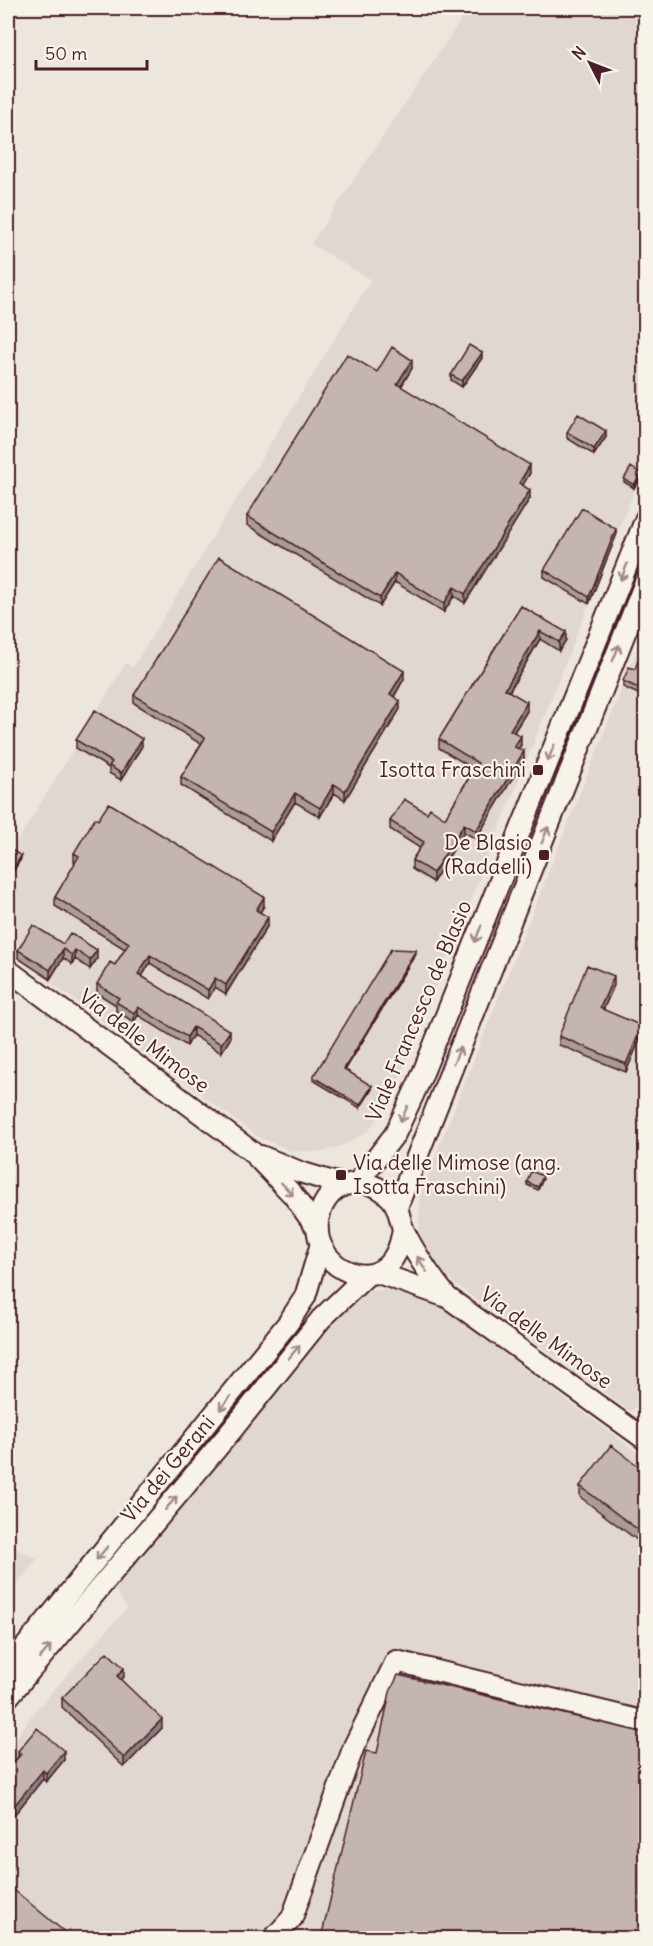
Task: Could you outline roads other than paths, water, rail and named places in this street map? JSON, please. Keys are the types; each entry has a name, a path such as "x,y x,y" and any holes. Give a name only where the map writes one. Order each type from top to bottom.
{"street":[{"name":"Viale Francesco de Blasio","path":"351,1183 395,1134 420,1080 645,518"},
{"path":"398,1207 645,580"},
{"name":"Via delle Mimose","path":"8,970 251,1151 293,1195 319,1239"},
{"name":"Via delle Mimose","path":"251,1151 300,1172 351,1183"},
{"path":"351,1183 378,1188 398,1207 403,1228 428,1273 447,1297 373,1274 348,1271 335,1263 319,1239 320,1212 327,1196 351,1183"},
{"path":"373,1274 389,1266 396,1256 403,1228"},
{"name":"Via dei Gerani","path":"8,1668 288,1323 305,1297 319,1239"},
{"name":"Via dei Gerani","path":"8,1697 232,1430 321,1319 373,1274"},
{"name":"Via delle Mimose","path":"447,1297 645,1440"},
{"path":"274,1938 292,1918 354,1746 396,1661 645,1722"}],"place":[{"name":"Isotta Fraschini","path":"538,770"},
{"name":"De Blasio (Radaelli)","path":"544,855"},
{"name":"Via delle Mimose (ang. Isotta Fraschini)","path":"341,1175"}]}
